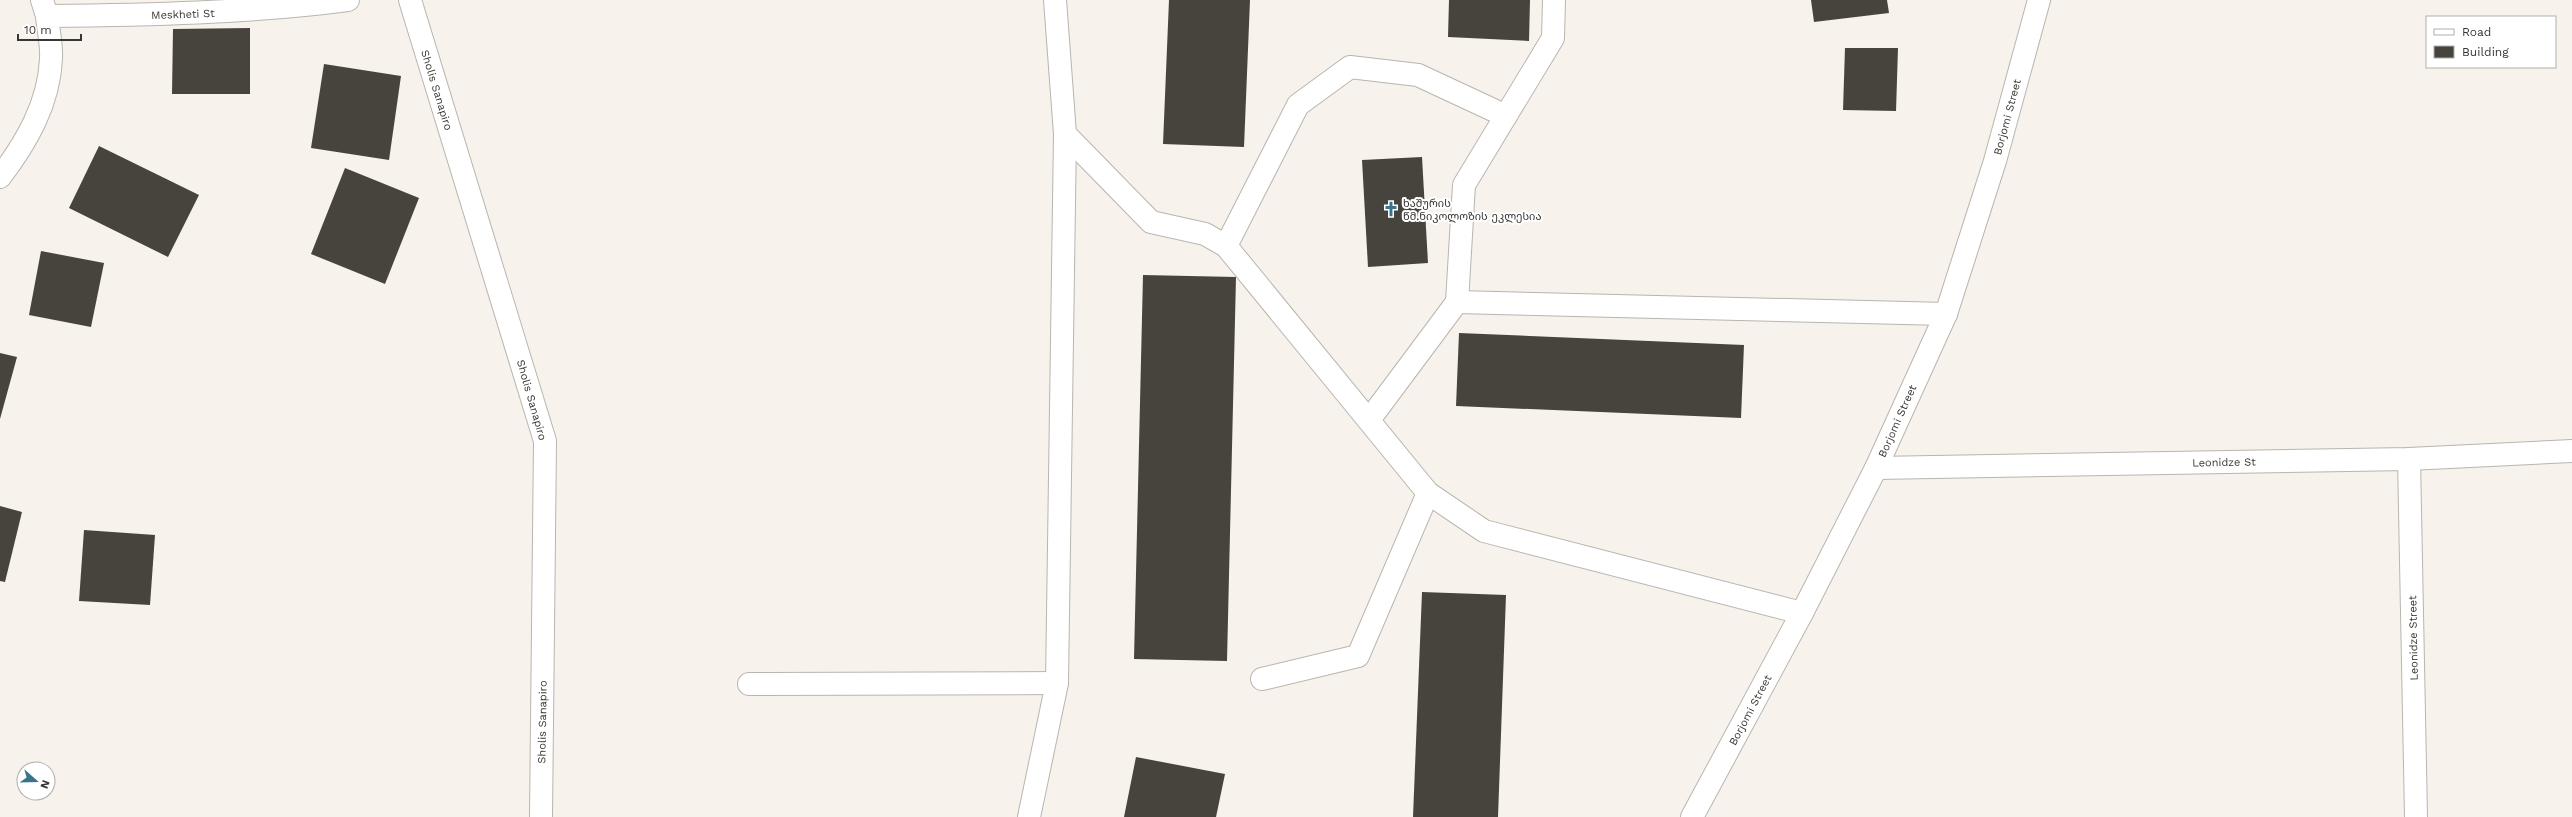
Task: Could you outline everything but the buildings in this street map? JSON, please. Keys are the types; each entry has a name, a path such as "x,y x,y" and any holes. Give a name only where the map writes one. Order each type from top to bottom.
{"main road":[{"name":"Meskheti St","path":"0,177 30,133 43,102 48,82 51,58 44,8 190,14 282,8 348,0"},
{"name":"Sholis Sanapiro","path":"410,0 545,441 541,817"},
{"path":"1030,817 1057,683 1064,134 1055,0"},
{"path":"1369,420 1457,302 1464,185 1553,38 1554,0"},
{"name":"Borjomi Street","path":"1692,817 1802,613 1876,468 1946,314 1995,161 2039,0"},
{"path":"1226,246 1298,105 1350,66 1418,75 1506,116"},
{"path":"1064,134 1150,222 1205,234 1226,246 1428,493 1484,532 1802,613"},
{"path":"1457,302 1946,314"},
{"name":"Leonidze St","path":"1876,468 2409,459 2572,451"},
{"name":"Leonidze Street","path":"2409,459 2416,817"},
{"path":"1262,679 1358,656 1428,493"},
{"path":"749,684 1057,683"}],"place":[{"name":"ხაშურის წმ.ნიკოლოზის ეკლესია","path":"1391,209"}]}
